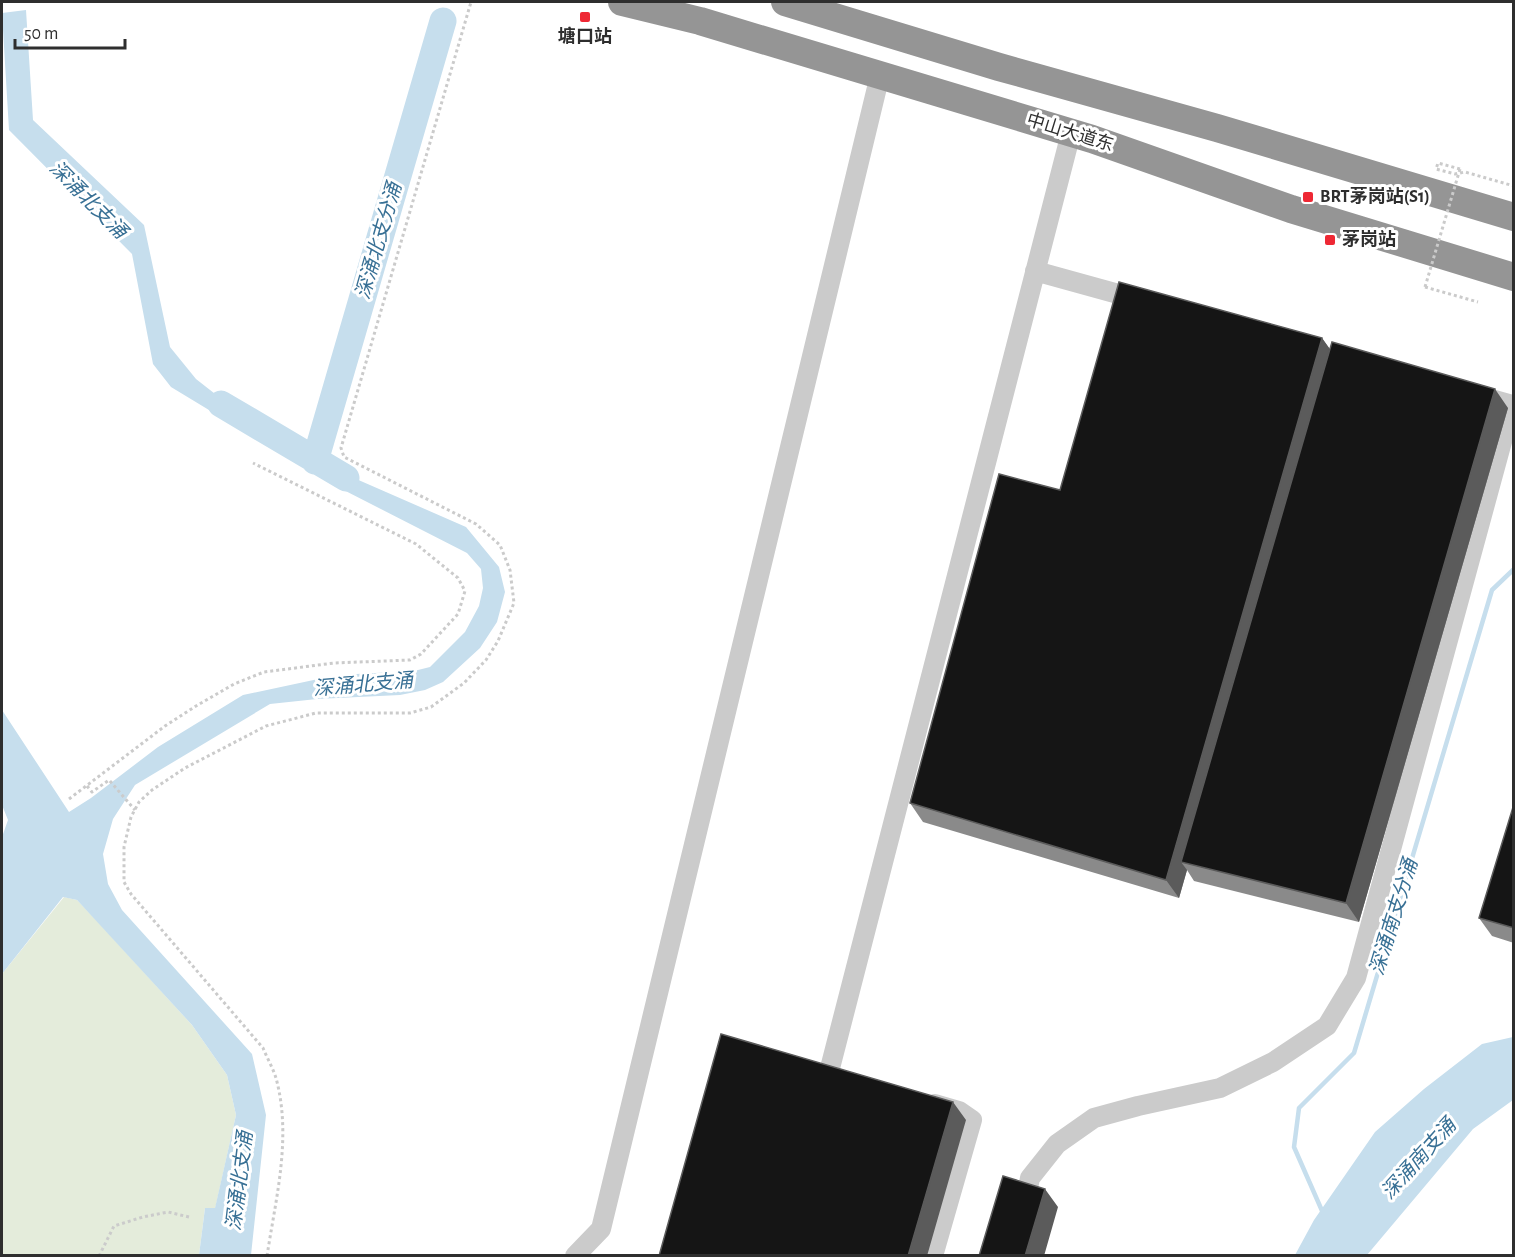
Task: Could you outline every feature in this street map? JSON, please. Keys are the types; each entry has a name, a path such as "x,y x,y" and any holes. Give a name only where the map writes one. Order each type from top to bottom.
{"highway":[{"name":"中山大道东","path":"622,2 700,21 1123,149 1291,209 1514,277"},
{"path":"785,2 999,67 1217,128 1514,216"}],"street":[{"path":"575,1256 601,1229 880,75"},
{"path":"829,1072 1071,133"},
{"path":"1035,270 1160,306"},
{"path":"1027,1193 1030,1178 1057,1144 1094,1118 1220,1088 1273,1062 1327,1026 1356,978 1512,405 1466,392"},
{"path":"807,1065 851,1079"},
{"path":"916,1098 959,1111 972,1120 933,1256"}],"path":[{"path":"267,1256 283,1151 282,1108 275,1076 263,1048 139,903 124,882 124,847 135,810 139,802 152,790 185,768 266,726 316,713 410,713 431,707 464,683 486,660 498,641 514,603 510,570 500,545 476,524 344,457 341,448 471,2"},
{"path":"1478,302 1425,287 1460,170 1438,163 1436,169 1455,174 1465,172 1514,186"},
{"path":"69,800 165,726 234,684 264,672 334,663 410,660 421,654 458,614 465,591 458,578 416,544 253,463"},
{"path":"87,786 92,792 109,780 135,810"},
{"path":"99,1256 114,1226 168,1212 189,1217"}],"green space":[{"path":"64,897 77,900 97,921 192,1025 227,1075 236,1115 215,1209 205,1208 199,1255 2,1255 2,974"}],"water":[{"path":"26,10 33,120 144,225 170,347 196,379 283,447 466,527 499,567 505,592 497,622 480,648 443,682 425,690 400,695 270,704 135,785 113,819 103,854 108,884 122,910 252,1054 266,1115 251,1255 199,1255 205,1208 215,1208 236,1115 227,1075 192,1025 77,900 63,897 2,974 2,837 8,820 2,805 2,710 69,812 158,747 243,695 337,675 414,671 430,667 465,632 479,606 483,588 481,569 467,553 326,481 171,387 153,364 132,254 9,130 2,13"},
{"name":"深涌南支涌","path":"1513,1037 1513,1100 1473,1129 1367,1255 1295,1255 1314,1220 1375,1132 1424,1089 1482,1044"}],"building":[{"path":"1119,282 1322,338 1166,880 910,803 999,474 1060,490"},
{"path":"1332,342 1495,389 1346,903 1181,862"},
{"path":"1514,804 1514,928 1479,918"},
{"path":"721,1034 953,1102 908,1256 659,1256"},
{"path":"1003,1176 1045,1189 1025,1256 979,1256"}],"waterway":[{"name":"深涌北支分涌","path":"315,461 443,21"},
{"name":"深涌北支涌","path":"221,404 346,478"},
{"name":"深涌南支分涌","path":"1323,1213 1294,1147 1299,1108 1354,1053 1492,590 1514,569"}],"place":[{"name":"塘口站","path":"585,17"},
{"name":"BRT茅岗站(S1)","path":"1308,197"},
{"name":"茅岗站","path":"1330,240"}]}
